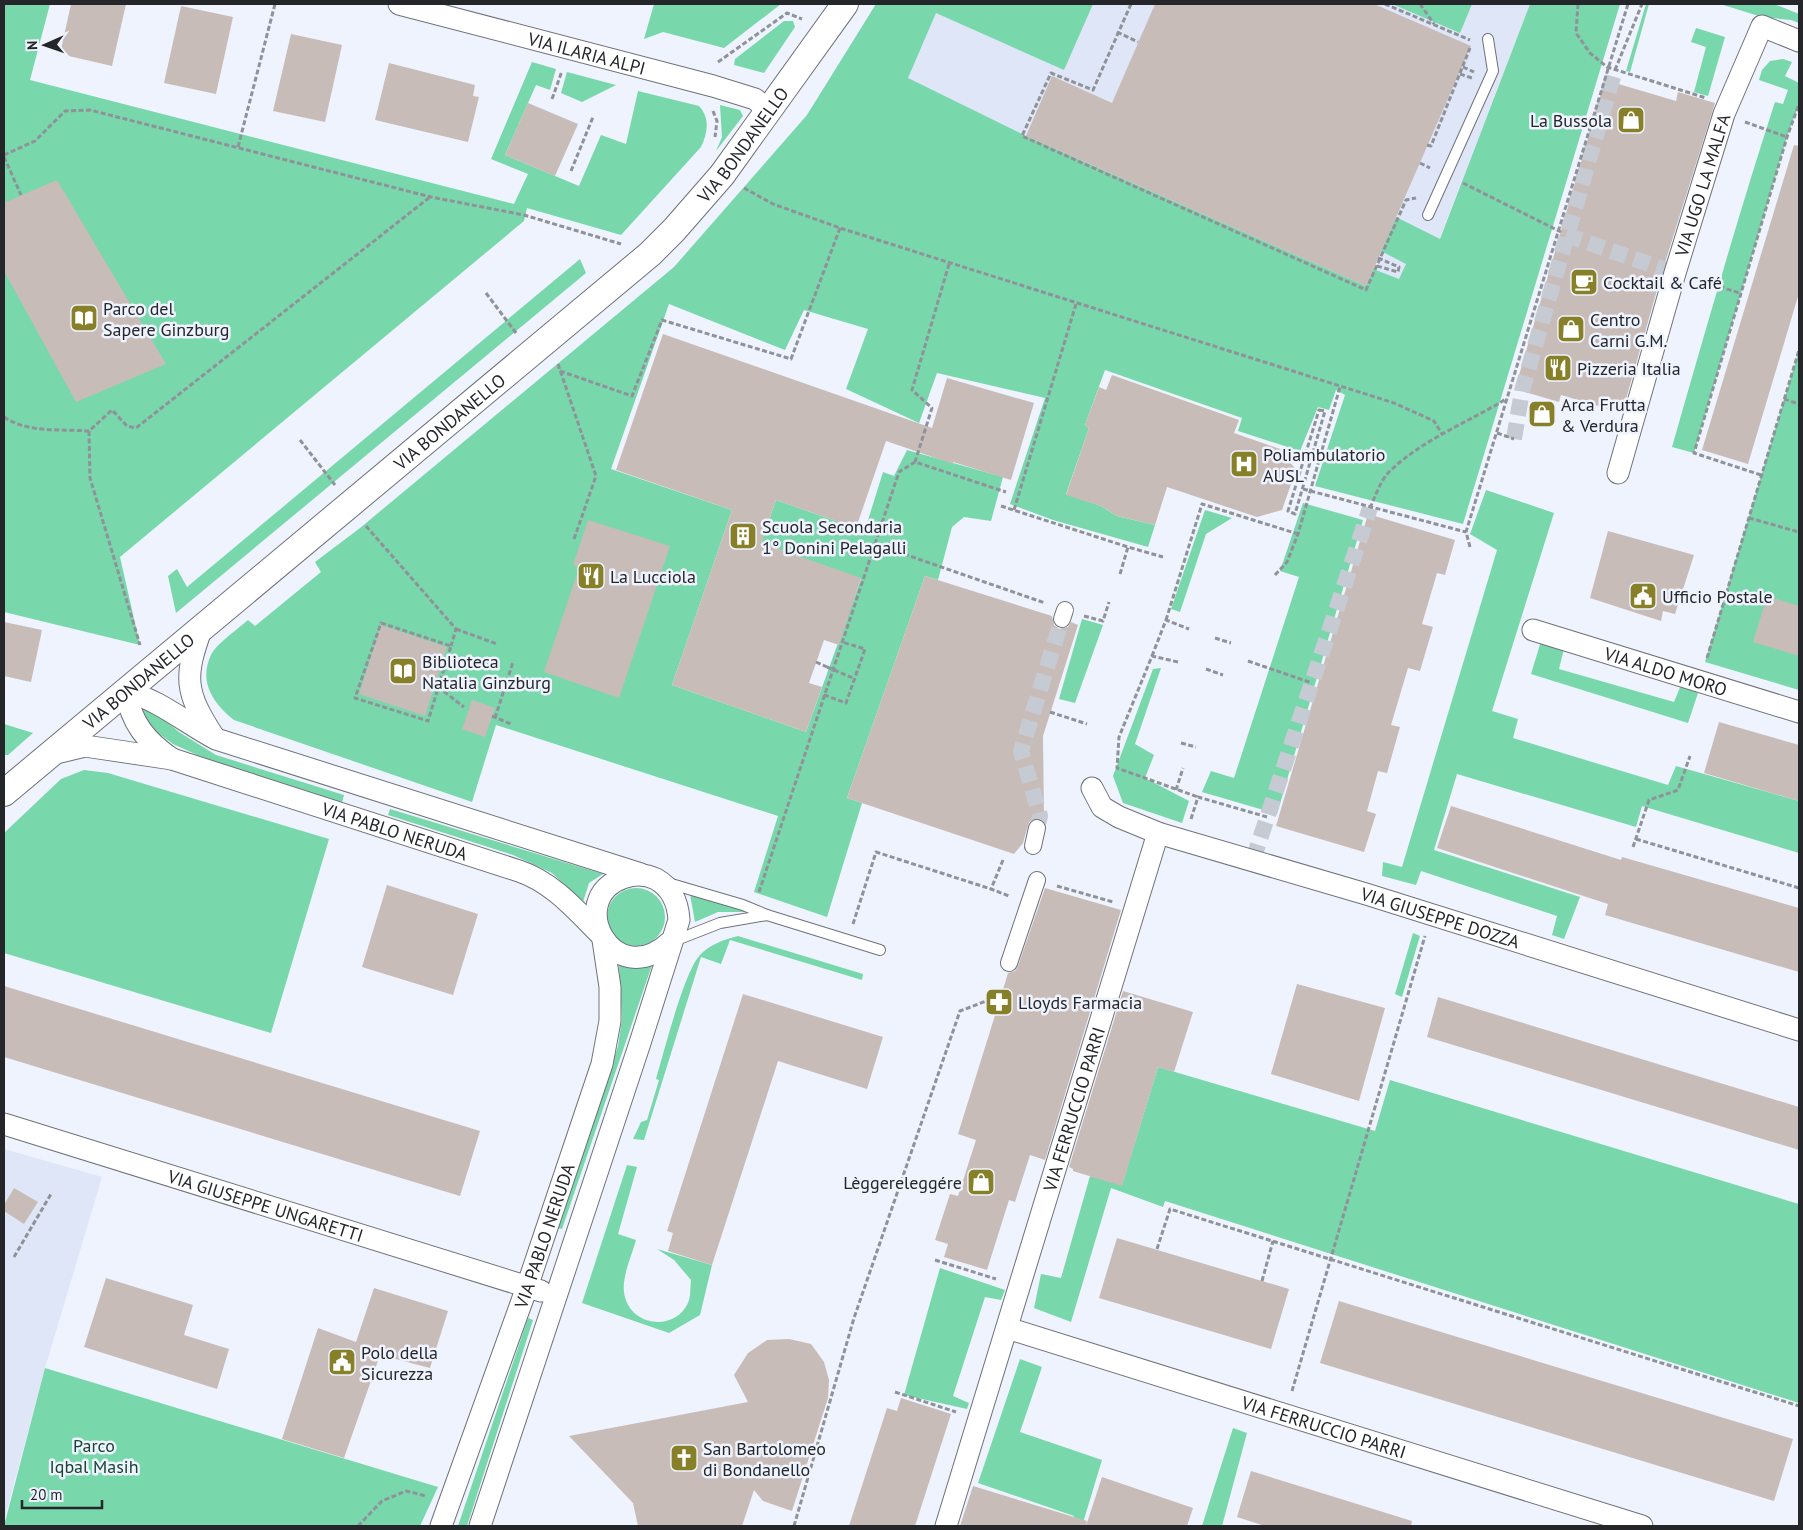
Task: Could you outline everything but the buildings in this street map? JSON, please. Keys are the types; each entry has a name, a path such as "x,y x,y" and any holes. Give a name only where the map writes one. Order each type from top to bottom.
{"street":[{"name":"VIA ILARIA ALPI","path":"399,4 713,86 755,99 769,111"},
{"name":"VIA BONDANELLO","path":"4,793 650,254 674,230 722,175 845,4"},
{"name":"VIA UGO LA MALFA","path":"1618,473 1675,273 1724,114 1762,26 1799,41"},
{"path":"202,627 190,660 188,685 197,710 216,739"},
{"name":"VIA ALDO MORO","path":"1533,630 1799,712"},
{"name":"VIA PABLO NERUDA","path":"172,759 147,740 137,727 129,710 126,691 154,700 192,727 216,739 650,877"},
{"name":"VIA PABLO NERUDA","path":"48,756 71,748 85,746 172,759 533,876 556,892 602,937 610,987 610,1021 607,1046 527,1287 441,1526"},
{"path":"356,819 366,787"},
{"name":"VIA GIUSEPPE DOZZA","path":"1092,788 1102,807 1158,833 1366,894 1799,1030"},
{"path":"1033,846 1037,828"},
{"name":"VIA FERRUCCIO PARRI","path":"946,1526 1158,833"},
{"path":"630,875 650,877 675,897 678,908 676,932 661,951 649,956 637,958 612,950 602,937 597,909 608,887 630,875"},
{"path":"1009,963 1038,880"},
{"name":"VIA PABLO NERUDA","path":"480,1526 640,1043 670,942"},
{"name":"VIA GIUSEPPE UNGARETTI","path":"4,1124 556,1296"},
{"name":"VIA FERRUCCIO PARRI","path":"1007,1328 1642,1526"}],"lane":[{"path":"1428,215 1494,71 1488,38"},
{"path":"650,877 880,950"},
{"path":"670,942 720,923 766,915"}],"path":[{"path":"238,147 275,4"},
{"path":"1130,4 1093,90 1051,73 1022,136 1366,290 1406,200 1415,199 1418,191"},
{"path":"1385,4 1473,41 1431,146 1427,145"},
{"path":"1420,4 1435,25"},
{"path":"1578,4 1576,32 1590,53 1607,67 1709,99"},
{"path":"1470,547 1466,532 1559,231 1607,67 1628,4"},
{"path":"1615,70 1642,4"},
{"path":"716,63 787,13 808,21"},
{"path":"1118,32 1138,42"},
{"path":"552,99 564,65"},
{"path":"1460,74 1466,76"},
{"path":"1762,475 1694,454 1740,293 1787,137 1799,104"},
{"path":"21,196 4,156 35,142 65,111 90,110 431,197 524,215 626,245"},
{"path":"571,172 593,116"},
{"path":"1745,122 1787,137"},
{"path":"1420,164 1428,167 1425,175"},
{"path":"722,175 773,204 840,228 1340,387 1394,402 1434,420 1442,434"},
{"path":"1446,175 1559,231"},
{"path":"4,417 12,422 39,429 88,431 112,410 127,426 136,428 431,197"},
{"path":"560,371 632,396 662,320 791,359 840,228"},
{"path":"1377,266 1398,272 1399,267 1378,258"},
{"path":"758,895 898,472 915,462 932,408 912,390 949,264"},
{"path":"1695,279 1740,293"},
{"path":"486,293 519,338"},
{"path":"1014,510 1076,304"},
{"path":"1699,682 1799,350"},
{"path":"556,358 596,476 574,539"},
{"path":"1275,575 1287,562 1298,534 1340,387"},
{"path":"1370,508 1386,475 1442,434 1473,420 1507,398"},
{"path":"1784,399 1799,404"},
{"path":"1319,410 1325,411 1303,490 1295,514 1288,511 1319,410"},
{"path":"88,431 90,478 140,645"},
{"path":"1497,433 1514,439"},
{"path":"300,440 338,489"},
{"path":"915,462 1006,492"},
{"path":"1290,487 1295,488"},
{"path":"1303,490 1466,532"},
{"path":"1267,817 1198,798 1117,768 1119,737 1166,620 1202,504 1298,534"},
{"path":"1001,506 1162,557"},
{"path":"1749,518 1799,532"},
{"path":"361,520 456,628 497,644"},
{"path":"875,544 1064,615 1103,621 1109,602"},
{"path":"1120,574 1128,547"},
{"path":"1166,620 1189,629"},
{"path":"451,646 381,623 355,698 428,721 451,646 456,628"},
{"path":"1215,638 1231,643"},
{"path":"824,695 846,704 853,678 865,649 842,642"},
{"path":"1152,656 1178,662"},
{"path":"1248,661 1312,683"},
{"path":"511,724 493,717 513,662"},
{"path":"816,662 853,678"},
{"path":"1206,669 1223,675"},
{"path":"438,687 464,707"},
{"path":"1050,712 1087,724"},
{"path":"1181,743 1196,747"},
{"path":"1633,847 1648,800 1678,790 1690,756"},
{"path":"1176,790 1183,768"},
{"path":"1189,824 1198,798"},
{"path":"1636,839 1799,888"},
{"path":"852,926 876,852 1012,897"},
{"path":"991,889 1003,860"},
{"path":"1038,880 1119,903"},
{"path":"1292,1394 1426,932"},
{"path":"794,1526 854,1318 960,1010 989,1000"},
{"path":"14,1257 51,1194"},
{"path":"1157,1250 1170,1208 1799,1406"},
{"path":"1262,1281 1273,1241"},
{"path":"935,1260 999,1280"},
{"path":"895,1392 962,1414"}],"shaded area":[{"path":"876,4 1530,4 1396,352 807,115"},
{"path":"4,1149 102,1177 45,1368 4,1521"}],"green space":[{"path":"4,4 50,4 30,80 514,204 528,174 491,159 532,62 556,69 550,90 536,85 505,155 579,186 601,135 626,144 638,91 699,106 705,115 706,131 701,147 621,235 527,208 524,221 120,557 140,645 4,612"},
{"path":"654,4 781,4 724,48 663,32 644,39"},
{"path":"876,4 1093,4 1064,70 936,13 908,78 1026,136 1366,286 1373,269 1399,279 1406,264 1381,251 1396,217 1440,239 1530,4 1620,4 1463,524 1315,486 1345,395 1336,390 1329,410 1318,407 1300,451 1238,431 1242,418 1105,370 1085,425 1089,428 1066,494 1101,506 1117,516 1155,525 1148,547 1053,520 1010,504 1045,398 937,373 919,423 846,389 868,329 804,310 785,350 669,304 611,469 732,510 672,685 806,732 861,579 761,543 776,500 856,528 864,533 883,472 894,476 907,450 1003,477 991,521 964,517 952,527 938,580 925,576 847,798 862,803 827,917 754,892 778,816 496,725 472,802 234,720 227,714 215,700 207,683 207,665 217,646 248,620 255,626 321,572 315,562 360,528 674,267 807,115"},
{"path":"1392,4 1472,4 1460,33"},
{"path":"1646,4 1649,4 1630,72 1626,71"},
{"path":"1720,4 1774,4 1799,14 1799,23 1791,20 1762,17"},
{"path":"784,21 793,21 795,27 764,73 734,65 735,59"},
{"path":"1696,28 1725,37 1708,96 1694,92 1706,47 1691,42"},
{"path":"1783,59 1792,62 1785,76 1799,83 1799,104 1787,137 1694,453 1672,447 1775,102 1783,104 1788,90 1759,80 1762,70 1770,61"},
{"path":"567,72 616,85 582,102 561,93"},
{"path":"720,105 740,110 743,116 716,151 722,137"},
{"path":"580,259 586,273 176,613 168,576 177,569 187,587"},
{"path":"1799,350 1799,690 1705,662"},
{"path":"1486,490 1554,513 1492,711 1518,719 1513,738 1668,785 1676,766 1799,801 1799,853 1642,806 1636,827 1457,774 1434,850 1580,897 1564,939 1552,935 1557,916 1421,871 1416,885 1382,876 1383,862 1402,867 1497,550 1470,534"},
{"path":"1303,503 1363,520 1277,814 1202,792 1211,771 1234,778 1299,577 1280,571"},
{"path":"1205,510 1232,518 1206,534 1180,612 1171,609"},
{"path":"1082,619 1103,625 1075,703 1059,699"},
{"path":"1541,641 1564,649 1559,669 1674,702 1681,685 1698,693 1688,723 1531,674"},
{"path":"1161,668 1135,744 1154,755 1145,778 1189,801 1182,823 1123,803 1113,776 1153,669"},
{"path":"147,704 179,732 216,755 344,795 342,803 215,763 173,744 139,719 140,709"},
{"path":"4,724 33,733 8,755 4,755"},
{"path":"84,770 108,773 329,839 271,1033 4,953 4,833 61,779"},
{"path":"390,809 603,874 589,883 583,902 552,873 513,855 388,815"},
{"path":"630,888 642,888 657,896 665,911 665,923 657,938 642,946 630,946 615,938 607,923 607,911 615,896"},
{"path":"690,894 748,912 718,912 695,922"},
{"path":"1413,933 1420,936 1402,997 1395,994"},
{"path":"738,936 863,974 862,980 730,940 721,964 701,957 644,1140 633,1139 641,1122 647,1120 659,1080 656,1079 669,1032 681,995 694,964 708,948"},
{"path":"619,965 635,968 652,965 562,1229 557,1228 618,1046 622,1019"},
{"path":"1158,1067 1375,1131 1390,1080 1799,1204 1799,1403 1165,1201 1163,1207 1111,1188 1071,1322 1034,1308 1041,1274 1061,1278 1090,1176 1122,1185"},
{"path":"627,1165 637,1167 618,1234 636,1240 626,1272 624,1286 627,1303 634,1312 652,1322 663,1322 673,1319 681,1313 689,1301 691,1280 674,1260 657,1249 712,1265 700,1315 669,1333 582,1303"},
{"path":"940,1268 1005,1290 1001,1300 985,1297 953,1396 969,1403 967,1409 904,1395"},
{"path":"528,1318 533,1320 467,1526 458,1526"},
{"path":"1020,1359 1042,1367 1020,1432 1102,1460 1082,1526 1071,1526 1074,1516 978,1483"},
{"name":"Parco Iqbal Masih","path":"45,1368 438,1487 420,1526 4,1526"},
{"path":"1233,1428 1247,1433 1222,1526 1202,1526"}],"tunnel":[{"path":"1514,439 1522,391 1615,70"},
{"path":"1566,235 1669,271"},
{"path":"1253,860 1370,508"},
{"path":"1037,828 1040,816 1021,751 1062,619"}],"place":[{"name":"La Bussola","path":"1631,120"},
{"name":"Cocktail & Café","path":"1584,282"},
{"name":"Parco del Sapere Ginzburg","path":"84,318"},
{"name":"Centro Carni G.M.","path":"1571,329"},
{"name":"Pizzeria Italia","path":"1558,368"},
{"name":"Arca Frutta & Verdura","path":"1542,414"},
{"name":"Poliambulatorio AUSL","path":"1244,464"},
{"name":"Scuola Secondaria 1° Donini Pelagalli","path":"743,536"},
{"name":"La Lucciola","path":"591,576"},
{"name":"Ufficio Postale","path":"1643,596"},
{"name":"Biblioteca Natalia Ginzburg","path":"403,671"},
{"name":"Lloyds Farmacia","path":"999,1002"},
{"name":"Lèggereleggére","path":"981,1182"},
{"name":"Polo della Sicurezza","path":"342,1362"},
{"name":"San Bartolomeo di Bondanello","path":"684,1458"}]}
